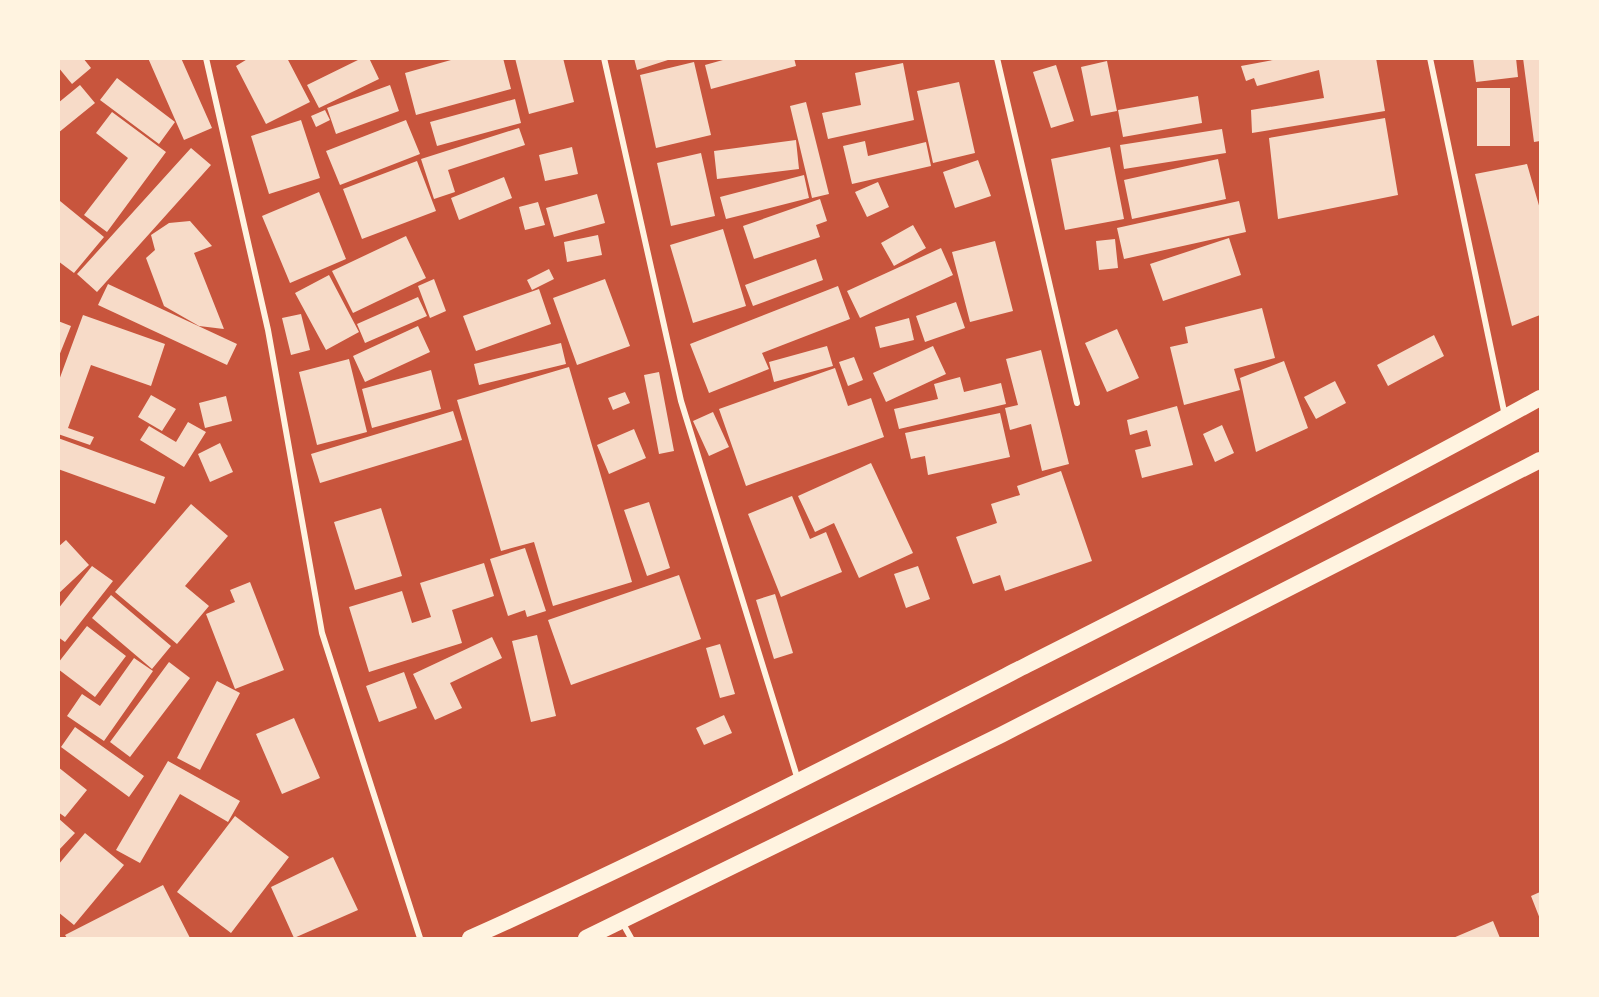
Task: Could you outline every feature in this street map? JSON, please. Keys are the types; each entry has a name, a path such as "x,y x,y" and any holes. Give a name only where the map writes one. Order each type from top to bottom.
{"highway":[{"path":"470,939 798,780 1237,558 1540,398"},
{"path":"586,939 1001,735 1540,460"}],"street":[{"path":"206,58 268,330 322,633 420,939"},
{"path":"604,58 681,401 798,780"},
{"path":"997,58 1077,403"},
{"path":"1430,58 1506,417"},
{"path":"621,921 631,939"}],"building":[{"path":"58,58 83,58 91,68 72,84 58,67"},
{"path":"148,58 181,58 212,128 184,140"},
{"path":"249,58 287,58 310,102 266,124 236,66"},
{"path":"362,58 369,58 379,79 319,108 307,85"},
{"path":"458,58 503,58 511,89 416,115 405,73"},
{"path":"515,58 563,58 574,102 529,114"},
{"path":"634,58 671,58 671,59 637,70"},
{"path":"730,58 794,58 796,66 711,89 705,65"},
{"path":"1284,58 1376,58 1385,111 1252,133 1251,110 1324,98 1319,70 1257,86 1254,78 1246,81 1241,66"},
{"path":"1473,58 1516,58 1518,77 1476,82"},
{"path":"1523,58 1540,58 1540,141 1534,142"},
{"path":"1107,61 1117,111 1091,116 1081,67"},
{"path":"694,62 711,135 656,148 640,75"},
{"path":"903,63 914,120 828,139 822,113 861,105 855,73"},
{"path":"1056,65 1074,121 1051,128 1033,72"},
{"path":"117,78 175,122 159,144 100,100"},
{"path":"959,82 975,153 933,163 917,91"},
{"path":"80,85 95,103 58,133 58,103"},
{"path":"390,85 399,111 336,134 327,108"},
{"path":"1477,88 1510,88 1510,146 1477,146"},
{"path":"1198,96 1202,123 1123,137 1118,110"},
{"path":"515,99 521,123 437,146 430,122"},
{"path":"806,102 829,194 812,198 790,106"},
{"path":"325,110 330,120 316,127 311,116"},
{"path":"112,112 166,152 107,232 84,215 128,158 96,133"},
{"path":"1385,118 1398,195 1278,219 1269,138"},
{"path":"301,120 320,178 269,194 251,136"},
{"path":"406,120 420,154 340,185 326,151"},
{"path":"519,128 525,145 448,170 455,192 434,199 421,159"},
{"path":"1222,129 1226,153 1124,169 1120,145"},
{"path":"796,140 799,169 717,179 714,151"},
{"path":"865,141 868,156 926,142 931,166 852,184 843,146"},
{"path":"572,147 578,174 545,181 539,155"},
{"path":"1110,147 1124,219 1065,230 1051,159"},
{"path":"191,148 211,165 97,292 77,274"},
{"path":"701,153 715,216 671,226 657,163"},
{"path":"1218,159 1226,199 1132,219 1124,180"},
{"path":"978,160 991,196 955,208 943,172"},
{"path":"417,161 436,211 362,239 343,189"},
{"path":"1527,164 1540,209 1540,315 1512,326 1475,174"},
{"path":"804,175 809,198 726,219 720,197"},
{"path":"504,177 512,198 459,220 451,198"},
{"path":"878,182 889,207 867,217 855,192"},
{"path":"319,192 346,259 290,283 262,216"},
{"path":"597,194 605,223 554,237 546,208"},
{"path":"820,199 827,221 816,225 820,237 754,259 743,226"},
{"path":"60,201 104,237 74,273 58,261"},
{"path":"1239,201 1246,232 1124,259 1117,228"},
{"path":"538,202 545,225 525,230 519,207"},
{"path":"190,221 212,246 194,253 224,329 199,326 164,306 146,258 155,250 151,235 169,223"},
{"path":"913,225 926,248 894,266 881,243"},
{"path":"723,229 746,306 693,323 670,245"},
{"path":"598,235 602,255 567,262 564,242"},
{"path":"406,236 426,278 353,313 332,271"},
{"path":"1229,238 1241,275 1163,301 1150,264"},
{"path":"1115,239 1118,268 1099,270 1096,241"},
{"path":"995,241 1013,311 970,322 952,252"},
{"path":"941,248 953,275 860,318 847,291"},
{"path":"816,259 823,280 753,306 745,285"},
{"path":"549,269 554,279 532,290 527,280"},
{"path":"329,275 359,332 326,350 295,293"},
{"path":"434,279 446,311 430,318 418,286"},
{"path":"605,279 630,346 577,365 553,298"},
{"path":"108,284 237,344 227,365 98,305"},
{"path":"838,286 850,319 762,353 769,369 709,393 690,344"},
{"path":"539,289 551,324 476,351 463,316"},
{"path":"418,297 427,316 365,343 357,324"},
{"path":"956,302 965,328 925,342 916,316"},
{"path":"1262,308 1275,358 1234,369 1240,390 1184,405 1170,347 1188,343 1185,327"},
{"path":"301,314 310,350 291,355 282,318"},
{"path":"83,315 165,344 151,386 91,365 68,428 94,437 90,445 58,434 58,383"},
{"path":"909,318 914,340 880,348 875,327"},
{"path":"58,321 71,326 59,356 58,356"},
{"path":"418,326 430,352 365,382 353,356"},
{"path":"1117,329 1139,378 1107,392 1085,343"},
{"path":"1434,335 1444,356 1388,386 1377,365"},
{"path":"561,343 566,364 479,385 474,364"},
{"path":"827,346 833,366 774,382 769,362"},
{"path":"933,346 946,374 886,402 873,373"},
{"path":"1041,350 1069,464 1042,471 1031,424 1010,430 1005,408 1018,405 1006,359"},
{"path":"854,357 863,380 848,386 839,362"},
{"path":"349,359 367,432 317,445 299,372"},
{"path":"1284,361 1308,428 1256,452 1240,378"},
{"path":"569,367 632,582 553,606 534,542 501,551 457,400"},
{"path":"835,368 848,406 871,398 884,437 746,486 719,409"},
{"path":"431,370 441,409 372,428 362,389"},
{"path":"659,372 674,451 659,454 644,375"},
{"path":"960,377 964,392 1001,383 1006,404 899,429 894,409 938,399 934,384"},
{"path":"1335,381 1346,403 1316,419 1304,397"},
{"path":"625,392 630,403 613,410 608,398"},
{"path":"151,395 176,409 162,431 138,417"},
{"path":"226,396 232,421 205,428 199,403"},
{"path":"1177,406 1193,465 1142,478 1135,450 1151,446 1147,430 1130,435 1127,420"},
{"path":"453,411 462,440 320,483 311,454"},
{"path":"713,412 729,447 709,456 693,421"},
{"path":"1000,413 1010,457 928,475 925,456 911,459 905,433"},
{"path":"188,422 206,432 184,467 140,440 149,426 176,442"},
{"path":"1222,425 1234,453 1215,462 1203,434"},
{"path":"634,429 646,458 609,474 597,445"},
{"path":"58,438 165,477 155,504 58,469"},
{"path":"220,443 233,472 210,482 198,454"},
{"path":"871,463 913,553 859,578 834,523 815,532 798,496"},
{"path":"1061,471 1092,561 1005,591 1000,575 973,584 956,537 997,523 991,504 1020,495 1017,486"},
{"path":"792,496 810,539 826,532 842,572 781,597 748,514"},
{"path":"649,502 670,568 647,576 624,510"},
{"path":"191,504 228,536 185,586 209,606 177,644 115,592"},
{"path":"381,508 402,576 355,590 334,522"},
{"path":"66,540 89,565 58,594 58,547"},
{"path":"525,548 546,611 527,617 525,610 508,616 490,559"},
{"path":"484,563 494,596 452,610 462,643 369,672 349,607 402,591 412,623 431,617 420,583"},
{"path":"92,566 113,581 65,642 58,637 58,609"},
{"path":"918,566 930,599 906,608 894,574"},
{"path":"679,575 701,639 571,685 548,620"},
{"path":"250,582 284,670 235,689 206,614 235,602 230,590"},
{"path":"775,594 793,653 774,659 756,600"},
{"path":"111,595 171,646 152,669 92,618"},
{"path":"87,626 126,656 95,697 58,669 58,663"},
{"path":"537,635 556,716 531,722 512,641"},
{"path":"492,637 502,658 450,683 462,708 435,720 413,674"},
{"path":"720,644 735,694 720,698 706,648"},
{"path":"134,658 153,671 104,741 67,716 82,694 100,706"},
{"path":"169,662 190,678 130,757 110,742"},
{"path":"404,672 417,708 379,722 366,686"},
{"path":"217,681 240,693 200,770 177,758"},
{"path":"724,715 732,733 704,745 696,728"},
{"path":"294,718 320,778 282,794 256,734"},
{"path":"75,727 144,776 129,797 61,747"},
{"path":"168,761 240,801 228,822 180,794 140,863 116,850"},
{"path":"58,767 87,790 65,817 58,812"},
{"path":"235,816 289,857 231,933 177,892"},
{"path":"58,818 75,833 58,851"},
{"path":"85,833 124,865 74,925 58,912 58,865"},
{"path":"333,857 358,910 294,938 271,887"},
{"path":"163,885 190,938 67,938 65,935"},
{"path":"1540,892 1540,919 1531,896"},
{"path":"1493,921 1500,938 1453,938"}]}
